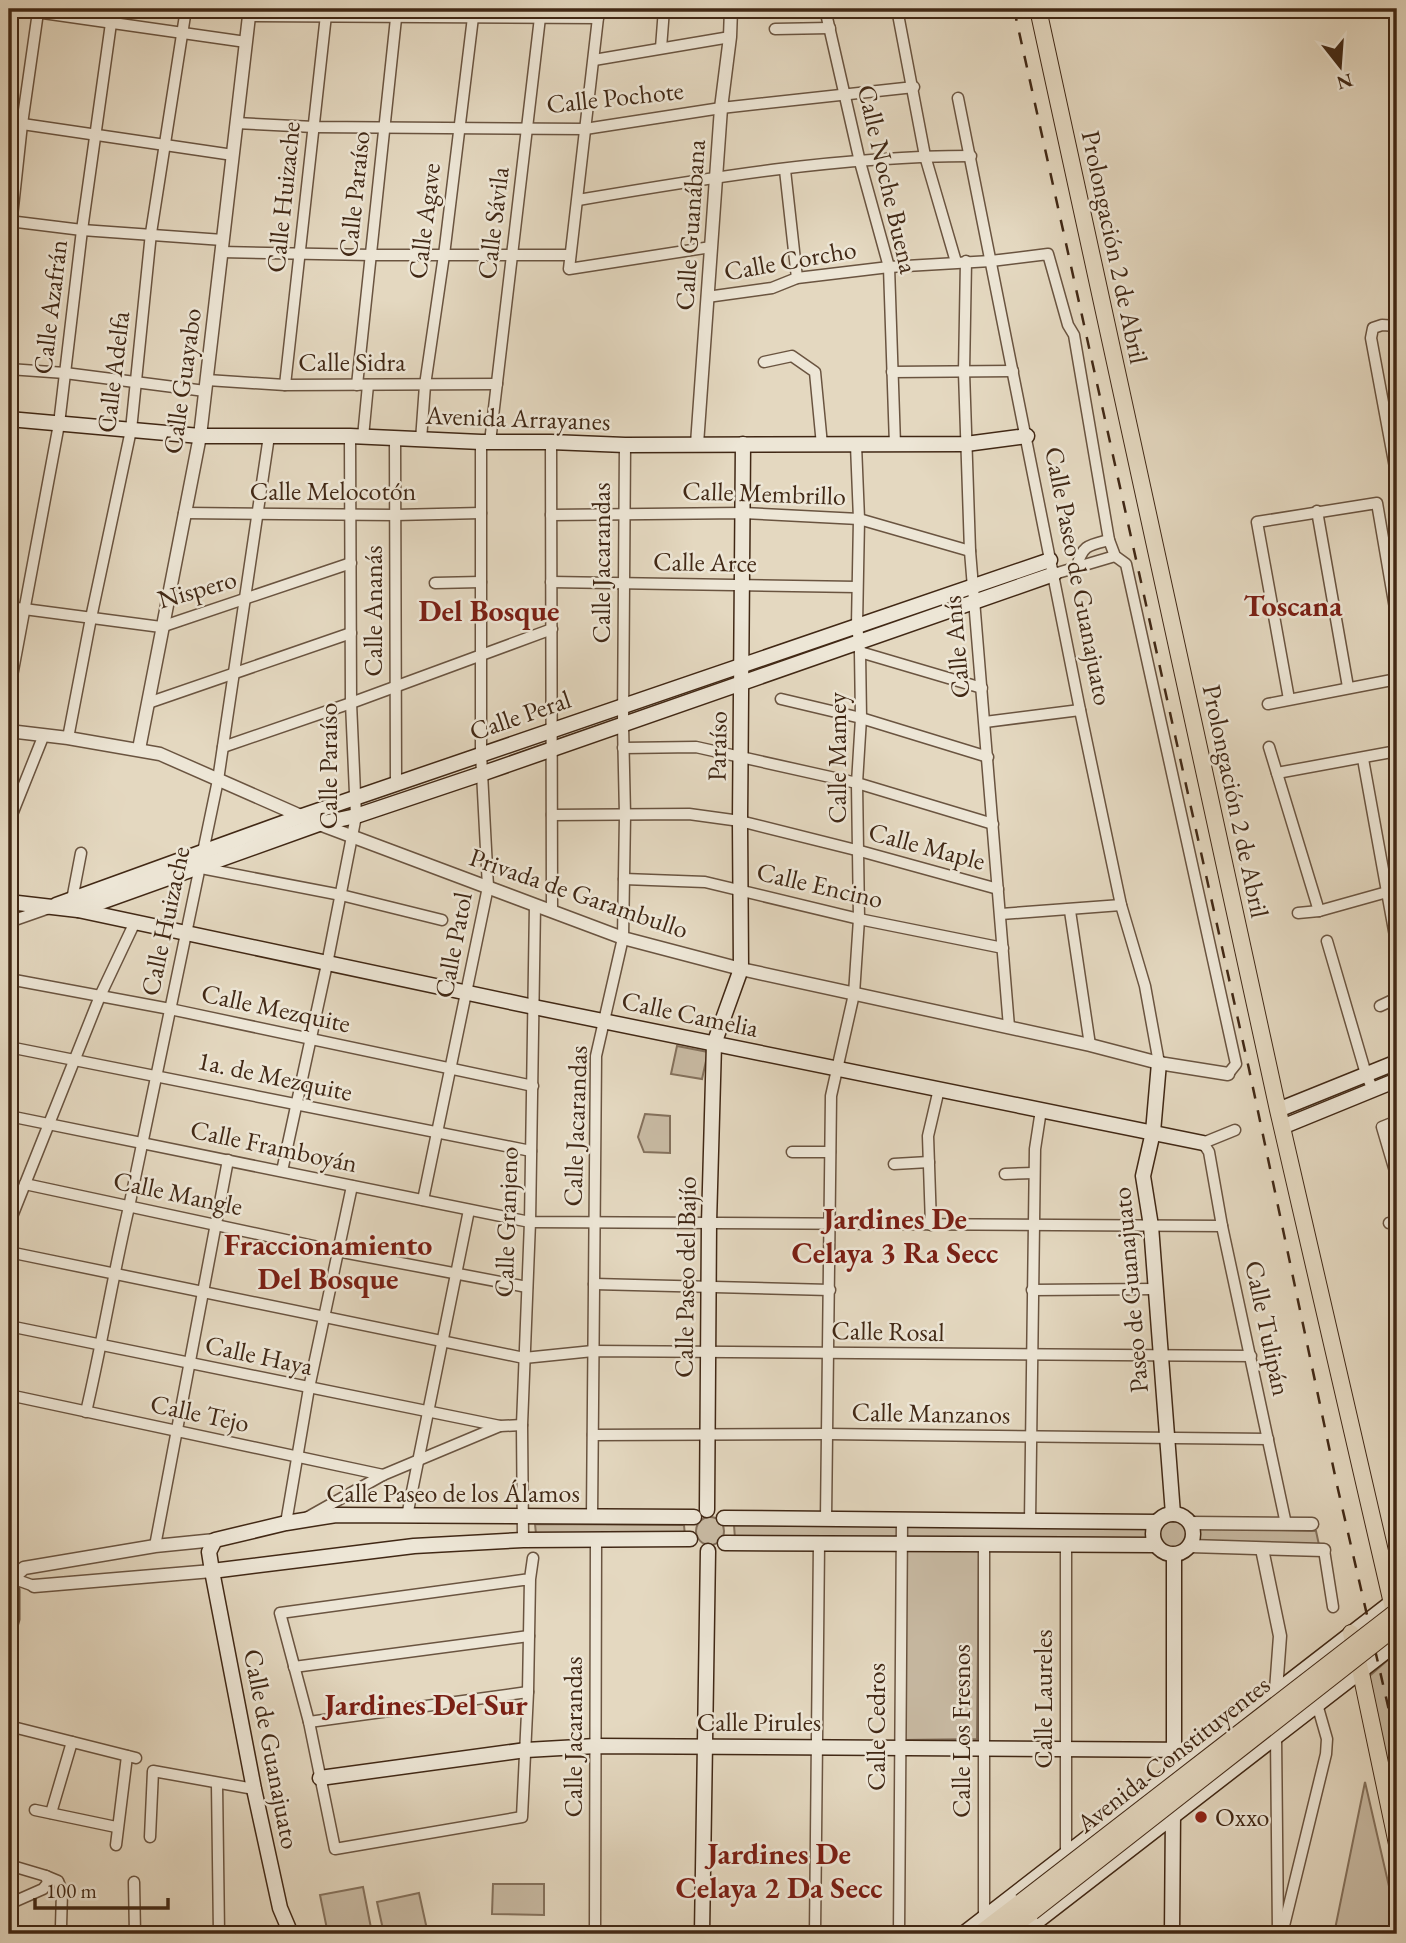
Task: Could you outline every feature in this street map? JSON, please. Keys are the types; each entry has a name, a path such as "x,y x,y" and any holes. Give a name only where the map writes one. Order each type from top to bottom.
{"main road":[{"name":"Prolongación 2 de Abril","path":"1038,9 1278,1110 1395,1604 1397,1626"},
{"name":"Avenida Arrayanes","path":"9,419 200,436 357,437 625,445 966,444 1027,436"},
{"name":"Paraíso","path":"714,1044 741,969 743,444"},
{"name":"Calle Peral","path":"201,861 302,816 481,754 857,625 974,593 1052,567"},
{"name":"Calle Peral","path":"50,908 75,905 201,861 319,824 356,816 742,682 859,646 974,593"},
{"path":"9,902 50,908"},
{"name":"Calle Camelia","path":"75,905 135,922 327,964 1203,1143"},
{"name":"Calle Paseo del Bajío","path":"701,1513 708,1434 709,1223 714,1044"},
{"path":"1278,1110 1397,1062"},
{"name":"Paseo de Guanajuato","path":"1159,1063 1153,1132 1143,1176 1152,1226 1173,1514"},
{"path":"1282,1127 1397,1080"},
{"path":"717,1512 724,1518 729,1535 725,1543 718,1549 708,1551 697,1548 690,1539 688,1527 701,1513 717,1512"},
{"name":"Calle Paseo de los Álamos","path":"215,1540 286,1523 336,1515 592,1518 701,1513"},
{"path":"1173,1514 1190,1522 1193,1538 1190,1546 1174,1555 1163,1552 1155,1545 1153,1533 1157,1522 1164,1516 1173,1514"},
{"path":"724,1518 1157,1522"},
{"name":"Calle Paseo de los Álamos","path":"212,1571 414,1546 523,1540 690,1539"},
{"path":"212,1571 209,1552 215,1540"},
{"path":"725,1543 1155,1545"},
{"path":"702,1934 708,1551"},
{"path":"1172,1934 1169,1824 1174,1750 1174,1555"},
{"name":"Calle de Guanajuato","path":"212,1571 254,1789 280,1908 291,1934"},
{"path":"963,1934 993,1925 1066,1853 1350,1633 1395,1604"},
{"name":"Avenida Constituyentes","path":"1026,1907 1395,1604"},
{"name":"Avenida Constituyentes","path":"977,1934 1026,1907 1397,1626"},
{"path":"1350,1633 1362,1673 1397,1844"},
{"path":"1021,1934 1169,1824 1214,1785 1317,1704 1362,1673 1397,1643"},
{"name":"Calle Pirules","path":"320,1778 526,1750 596,1746 815,1746 1197,1752"}],"street":[{"path":"15,9 246,42"},
{"name":"Calle Azafrán","path":"9,692 58,424 113,9"},
{"name":"Calle Adelfa","path":"68,738 131,430 151,233 186,9"},
{"path":"661,48 664,9"},
{"name":"Calle Guanábana","path":"697,444 721,108 731,9"},
{"name":"Calle Noche Buena","path":"825,9 860,162 889,267 895,445"},
{"name":"Calle Anís","path":"897,9 914,87 925,156 961,262 970,551 1009,1027"},
{"path":"9,244 38,12"},
{"path":"246,12 326,15 397,12 599,14 569,269 711,247"},
{"name":"Calle Guayabo","path":"139,749 200,436 246,42 246,12"},
{"name":"Calle Paraíso","path":"282,1171 356,816 351,703 350,514 371,255 397,12"},
{"name":"Calle Agave","path":"421,440 425,385 474,13"},
{"name":"Calle Sávila","path":"486,442 497,384 540,14"},
{"name":"Calle Huizache","path":"285,385 326,15"},
{"path":"775,29 830,28"},
{"path":"594,60 730,37"},
{"name":"Calle Pochote","path":"236,123 314,127 585,129 721,108 914,87"},
{"name":"Calle Paseo de Guanajuato","path":"958,98 1080,710 1121,905 1146,986 1159,1063"},
{"path":"9,122 233,155"},
{"path":"578,200 716,176 925,156 971,156"},
{"path":"785,170 797,278"},
{"path":"10,221 151,233 222,246 299,255 570,255"},
{"name":"Calle Corcho","path":"708,298 772,288 797,278 889,267 991,261 1048,254 1068,325 1074,335 1109,540"},
{"path":"1397,326 1382,325 1373,328 1371,338 1397,478"},
{"path":"764,362 792,356 814,372 822,444"},
{"name":"Calle Sidra","path":"9,369 206,386 497,384"},
{"path":"892,372 1013,371"},
{"name":"Calle Huizache","path":"86,1412 218,780 269,436"},
{"name":"Calle Ananás","path":"395,438 396,784"},
{"name":"Calle Patol","path":"424,1200 488,887 481,774 481,513 486,442"},
{"path":"551,442 552,911"},
{"name":"Calle Jacarandas","path":"592,1518 596,1056 623,938 625,445"},
{"name":"Calle Mamey","path":"826,1519 831,1096 854,994 859,919 859,519 856,445"},
{"path":"1289,699 1258,522 1377,503 1397,620"},
{"path":"1317,511 1348,687"},
{"name":"Calle Melocotón","path":"184,513 481,513"},
{"name":"Calle Membrillo","path":"551,515 743,513 859,519 970,551"},
{"path":"1077,566 1080,555 1088,546 1109,540 1115,556 1126,564 1236,1064 1228,1074"},
{"path":"1052,567 1077,566 1115,556"},
{"name":"Nispero","path":"9,607 161,627 351,563"},
{"path":"435,583 481,582"},
{"name":"Calle Arce","path":"551,582 857,587"},
{"path":"223,747 552,629"},
{"path":"148,703 351,633"},
{"path":"859,646 982,688"},
{"path":"1268,704 1397,678"},
{"path":"781,699 860,718 988,757"},
{"path":"985,722 1080,710"},
{"name":"Privada de Garambullo","path":"9,732 68,738 160,754 319,824 623,938 741,969 1090,1045 1159,1063 1228,1074"},
{"path":"9,822 43,737"},
{"path":"623,748 696,747 857,783 993,824"},
{"path":"1269,747 1319,911"},
{"path":"1277,773 1397,751"},
{"path":"1363,759 1397,947"},
{"name":"Calle Maple","path":"552,815 689,814 740,821 999,890"},
{"path":"75,905 81,853"},
{"path":"201,861 442,920"},
{"name":"Calle Encino","path":"624,879 705,882 859,919 1003,948"},
{"path":"1298,913 1319,911 1387,892"},
{"name":"Calle Granjeno","path":"523,1540 522,1425 530,1222 535,905"},
{"path":"1000,914 1070,911 1121,905"},
{"name":"Calle Peral","path":"9,922 50,908"},
{"path":"1070,911 1090,1045"},
{"path":"9,1224 100,996 135,922"},
{"path":"1327,941 1373,1090"},
{"name":"Calle Mezquite","path":"9,979 170,1009 533,1086"},
{"path":"1380,1006 1397,998"},
{"name":"1a. de Mezquite","path":"9,1047 156,1074 531,1151"},
{"path":"931,1225 928,1136 939,1089"},
{"path":"1030,1521 1034,1173 1041,1110"},
{"name":"Calle Framboyán","path":"9,1116 530,1222 1222,1226"},
{"path":"1397,1121 1382,1126 1397,1178"},
{"path":"1203,1143 1236,1130"},
{"name":"Calle Tulipán","path":"1203,1143 1209,1152 1222,1226 1286,1524"},
{"path":"792,1152 830,1152"},
{"path":"155,1546 228,1160"},
{"path":"894,1164 929,1162"},
{"path":"1005,1174 1034,1173"},
{"name":"Calle Mangle","path":"25,1184 337,1251 527,1287"},
{"path":"286,1523 309,1388 352,1186"},
{"path":"407,1516 469,1210"},
{"name":"Calle Rosal","path":"9,1252 524,1358 593,1351 1251,1356"},
{"path":"594,1284 830,1290"},
{"path":"1032,1290 1157,1289"},
{"name":"Calle Haya","path":"9,1326 500,1426"},
{"name":"Calle Tejo","path":"9,1395 383,1475"},
{"path":"302,1520 383,1475 500,1426 522,1425"},
{"name":"Calle Manzanos","path":"593,1435 827,1434 1268,1439"},
{"name":"Calle Cedros","path":"898,1934 902,1519"},
{"path":"1190,1522 1312,1524"},
{"name":"Calle Paseo de los Álamos","path":"11,1584 24,1568 155,1546 215,1540"},
{"name":"Calle Jacarandas","path":"595,1934 596,1540"},
{"path":"815,1934 818,1543"},
{"name":"Calle Los Fresnos","path":"984,1544 983,1748 993,1925"},
{"name":"Calle Laureles","path":"1066,1545 1066,1853"},
{"path":"1190,1546 1324,1550 1333,1608"},
{"path":"1262,1549 1280,1636 1276,1690"},
{"path":"530,1578 280,1613 309,1722 335,1849 522,1817 530,1578 533,1558"},
{"name":"Calle Paseo de los Álamos","path":"11,1584 34,1586 212,1571"},
{"path":"9,1637 14,1619 11,1584"},
{"path":"295,1667 529,1636"},
{"path":"1280,1659 1296,1675 1306,1675 1315,1684 1317,1704 1327,1739 1326,1754 1280,1934"},
{"path":"309,1722 528,1692"},
{"path":"9,1726 131,1757 116,1828 116,1845"},
{"path":"1276,1736 1280,1934"},
{"path":"51,1813 72,1742"},
{"path":"1197,1752 1195,1763 1198,1773 1214,1785"},
{"path":"9,1767 9,1775"},
{"path":"150,1837 153,1771 254,1789"},
{"path":"217,1784 219,1934"},
{"path":"35,1810 116,1828"},
{"path":"9,1865 58,1881 62,1891 61,1927"},
{"path":"9,1904 43,1889 48,1883 46,1876"},
{"path":"134,1882 135,1934"}],"shaded area":[{"path":"677,1046 708,1052 702,1079 671,1074"},
{"path":"645,1114 670,1116 670,1153 644,1152 638,1137"},
{"path":"710,1517 720,1521 724,1531 720,1541 710,1545 700,1541 696,1531 700,1521"},
{"path":"1173,1519 1179,1520 1187,1528 1187,1540 1179,1548 1173,1549 1167,1548 1159,1540 1158,1534 1159,1528 1167,1520"},
{"path":"535,1524 684,1525 685,1536 536,1534"},
{"path":"734,1525 1151,1527 1151,1541 735,1539"},
{"path":"1200,1528 1316,1531 1319,1545 1200,1541"},
{"path":"906,1549 979,1550 977,1739 903,1740"},
{"path":"1390,1658 1397,1678 1397,1825 1366,1679"},
{"path":"1365,1782 1397,1921 1397,1934 1334,1934"},
{"path":"493,1884 544,1884 544,1915 492,1914"},
{"path":"363,1887 371,1928 328,1934 320,1895"},
{"path":"419,1893 428,1934 384,1934 377,1902"}],"railway":[{"path":"1014,9 1249,1069 1337,1485 1397,1745"}],"place":[{"name":"Oxxo","path":"1201,1817"}],"district":[{"name":"Toscana","path":"1293,606"},
{"name":"Del Bosque","path":"489,611"},
{"name":"Jardines De Celaya 3 Ra Secc","path":"895,1236"},
{"name":"Fraccionamiento Del Bosque","path":"328,1262"},
{"name":"Jardines Del Sur","path":"426,1705"},
{"name":"Jardines De Celaya 2 Da Secc","path":"779,1871"}]}
